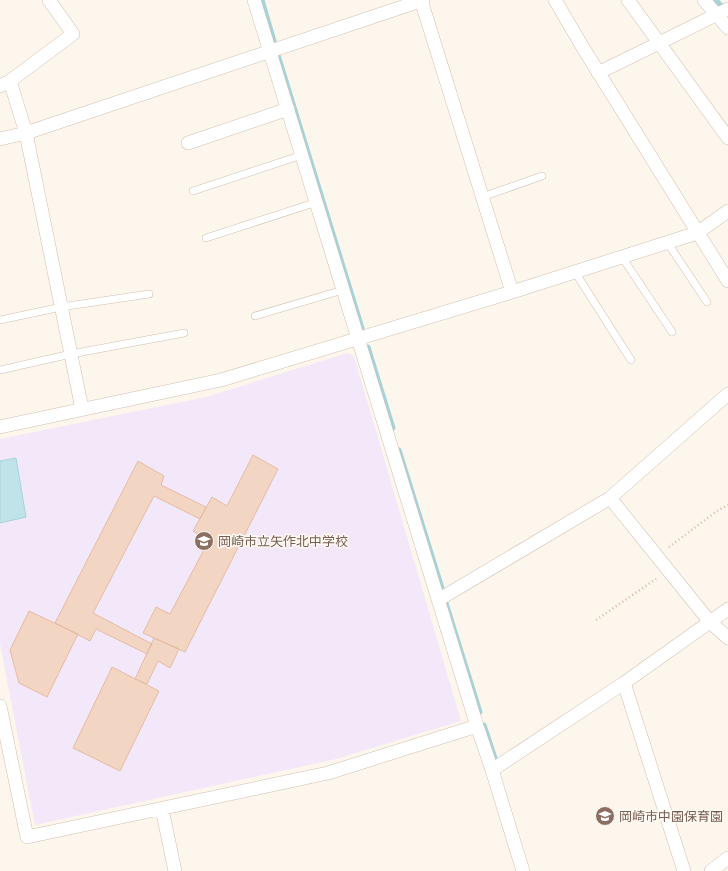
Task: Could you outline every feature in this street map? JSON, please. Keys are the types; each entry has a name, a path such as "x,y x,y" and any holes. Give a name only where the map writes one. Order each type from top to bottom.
{"street":[{"path":"49,0 73,34 5,83 26,133 82,409"},
{"path":"254,0 476,726 492,770 523,871"},
{"path":"0,139 26,133 422,0 512,292"},
{"path":"555,0 598,73 728,282"},
{"path":"628,0 728,138"},
{"path":"704,0 722,12 728,28"},
{"path":"598,73 722,12"},
{"path":"188,143 288,109"},
{"path":"0,427 221,380 512,292 698,233 728,211"},
{"path":"438,600 610,498 728,394"},
{"path":"610,498 710,622 728,638"},
{"path":"492,770 624,683 728,609"},
{"path":"624,683 684,871"},
{"path":"0,706 27,838 328,773 476,726"},
{"path":"162,809 175,871"},
{"path":"711,871 728,858"}],"lane":[{"path":"192,191 302,155"},
{"path":"482,197 542,176"},
{"path":"206,238 316,202"},
{"path":"667,242 707,302"},
{"path":"622,257 672,332"},
{"path":"575,272 631,360"},
{"path":"256,316 343,290"},
{"path":"0,320 61,307 149,294"},
{"path":"0,370 71,354 184,333"}],"path":[{"path":"657,556 717,511 728,505"},
{"path":"596,620 668,570"}],"shaded area":[{"name":"岡崎市立矢作北中学校","path":"347,353 354,356 461,721 336,759 35,825 0,644 0,439 206,397"}],"water":[{"path":"16,458 26,517 0,523 0,461"}],"building":[{"path":"253,455 278,469 185,652 143,633 156,607 170,614 209,540 193,531 212,497 227,506"},
{"path":"138,461 164,476 161,485 206,507 200,519 154,496 93,613 152,644 147,654 96,629 90,641 55,623"},
{"path":"29,611 78,634 47,697 19,683 10,650"},
{"path":"154,638 179,649 170,668 158,661 147,684 135,679"},
{"path":"112,667 159,691 120,771 73,748"}],"waterway":[{"path":"262,0 274,41"},
{"path":"716,0 725,10"},
{"path":"278,55 362,328"},
{"path":"368,347 393,428"},
{"path":"399,450 442,588"},
{"path":"446,603 480,712"},
{"path":"484,725 495,758"}],"place":[{"name":"岡崎市立矢作北中学校","path":"204,541"},
{"name":"岡崎市中園保育園","path":"605,816"}]}
